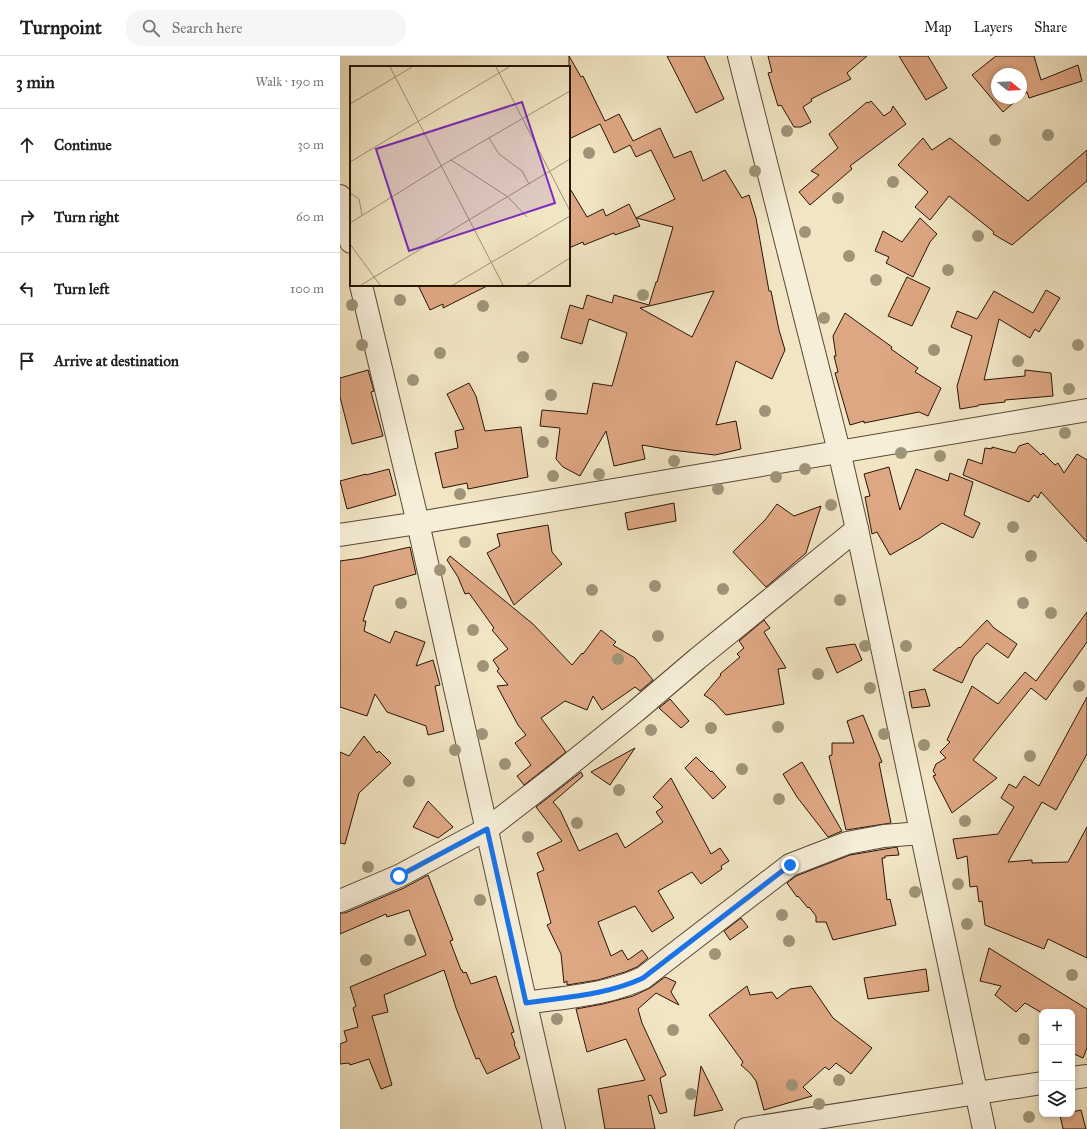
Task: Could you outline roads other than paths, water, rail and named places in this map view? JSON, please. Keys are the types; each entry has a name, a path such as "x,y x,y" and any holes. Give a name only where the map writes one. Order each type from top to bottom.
{"street":[{"path":"739,56 858,529 984,1129"},
{"path":"340,196 350,238"},
{"path":"361,286 418,523 554,1129"},
{"path":"340,535 1087,410"},
{"path":"340,901 399,876 487,829 636,711 697,659 858,529"},
{"path":"526,1003 614,989 643,978 790,865 847,843 884,836 921,833"},
{"path":"1075,1078 1087,1076"},
{"path":"746,1129 1039,1083"}]}
